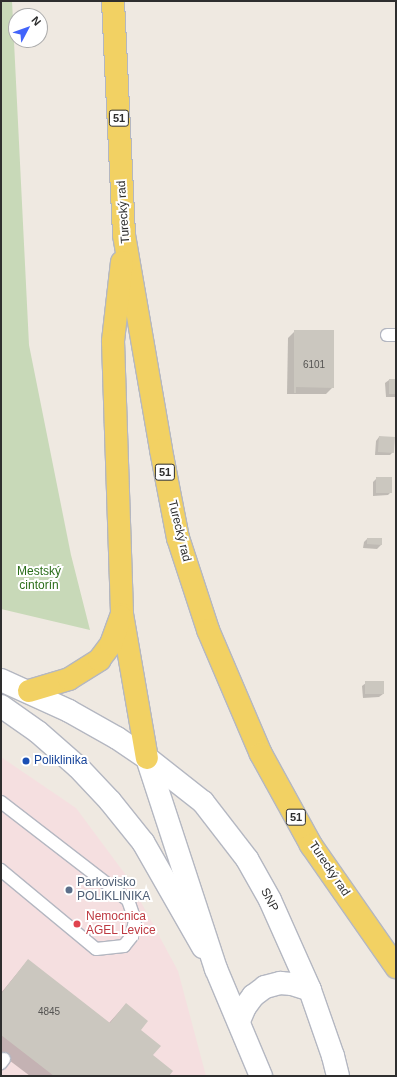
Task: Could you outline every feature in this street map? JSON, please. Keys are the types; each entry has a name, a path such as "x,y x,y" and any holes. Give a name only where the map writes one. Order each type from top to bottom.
{"main road":[{"name":"Turecký rad","path":"113,1 124,235 158,435 178,538 208,630 261,754 311,845 367,925"},
{"path":"124,235 113,341 122,614 146,758"},
{"path":"29,691 69,679 99,660 112,644 122,614"},
{"name":"51","path":"367,925 396,951"},
{"name":"51","path":"367,925 396,967"}],"street":[{"name":"SNP","path":"1,680 29,691 69,711 117,738 146,758 203,802 247,859 270,900 310,990 333,1056 338,1076"},
{"path":"1,706 38,732 78,767 110,801 143,842 216,969"},
{"path":"146,758 216,969 261,1076"},
{"path":"239,1021 253,996 265,987 280,983 292,984 310,990"}],"lane":[{"path":"1,802 128,900 135,920 132,936 124,946 96,948 1,870"}],"shaded area":[{"name":"Nemocnica AGEL Levice","path":"1,757 76,808 128,878 178,971 206,1076 1,1076"}],"green space":[{"name":"Mestský cintorín","path":"1,1 12,1 12,8 8,8 8,48 14,48 29,345 71,555 90,630 1,609"}],"building":[{"path":"294,330 334,330 334,388 296,387 296,393 294,393"},
{"path":"389,379 396,379 396,394 389,394"},
{"path":"379,436 395,437 394,453 378,452"},
{"path":"376,477 392,477 392,493 376,493"},
{"path":"367,538 382,538 382,545 367,544"},
{"path":"365,681 384,681 384,694 365,694"},
{"path":"28,959 110,1023 126,1003 148,1021 141,1030 161,1046 153,1055 173,1071 169,1076 54,1076 1,1035 1,994"}],"place":[{"name":"Poliklinika","path":"26,761"},
{"name":"Parkovisko POLIKLINIKA","path":"69,890"},
{"name":"Nemocnica AGEL Levice","path":"77,924"}]}
